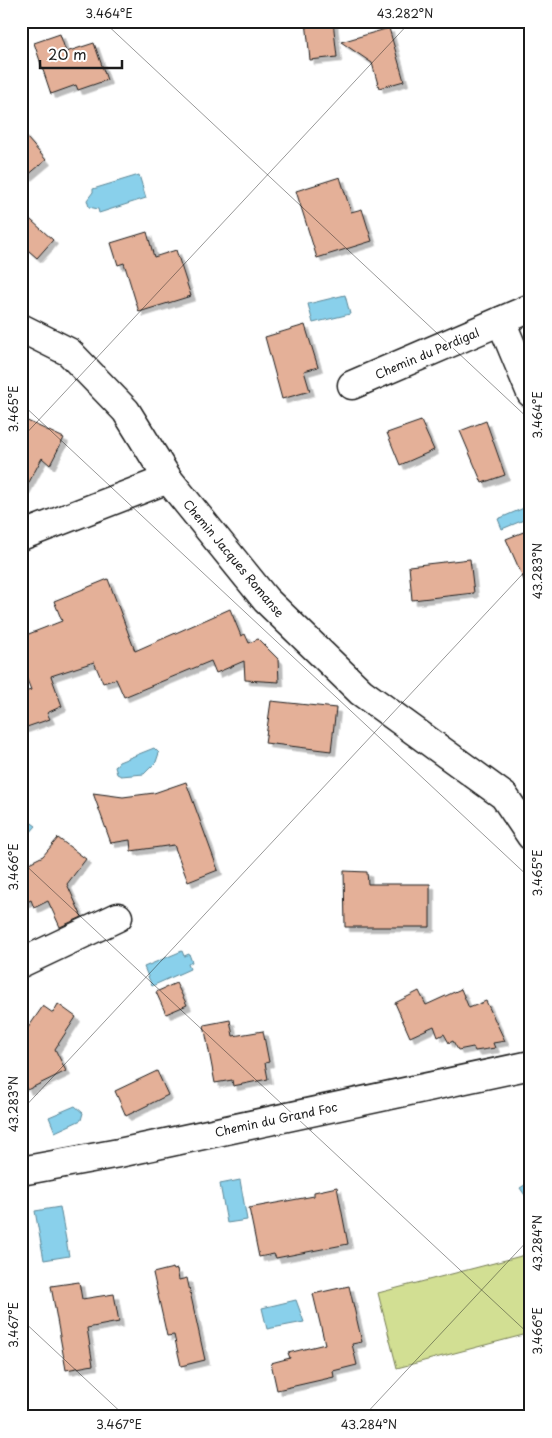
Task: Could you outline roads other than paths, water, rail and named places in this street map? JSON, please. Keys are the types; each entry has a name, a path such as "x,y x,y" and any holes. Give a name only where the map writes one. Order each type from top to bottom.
{"street":[{"name":"Chemin du Perdigal","path":"352,385 531,308"},
{"path":"501,321 531,393"},
{"name":"Chemin Jacques Romanse","path":"21,328 69,352 126,411 168,479 266,600 361,692 504,796 531,836"},
{"path":"21,536 168,479"},
{"path":"21,963 118,918"},
{"name":"Chemin du Grand Foc","path":"24,1166 119,1153 531,1065"}],"water":[{"path":"139,175 146,198 99,213 98,209 89,207 87,200 93,189"},
{"path":"345,295 350,314 313,323 308,304"},
{"path":"531,505 531,517 502,529 498,519"},
{"path":"154,748 159,753 156,762 144,774 121,776 117,774 115,767 119,762"},
{"path":"26,819 36,826 21,843 21,822"},
{"path":"182,951 184,956 189,954 192,962 188,964 190,969 152,986 144,967"},
{"path":"75,1106 83,1113 81,1120 55,1132 49,1117"},
{"path":"240,1180 247,1220 227,1223 220,1184"},
{"path":"531,1181 531,1204 520,1188"},
{"path":"60,1207 69,1256 44,1260 35,1211"},
{"path":"296,1300 304,1322 267,1329 262,1308"}]}
